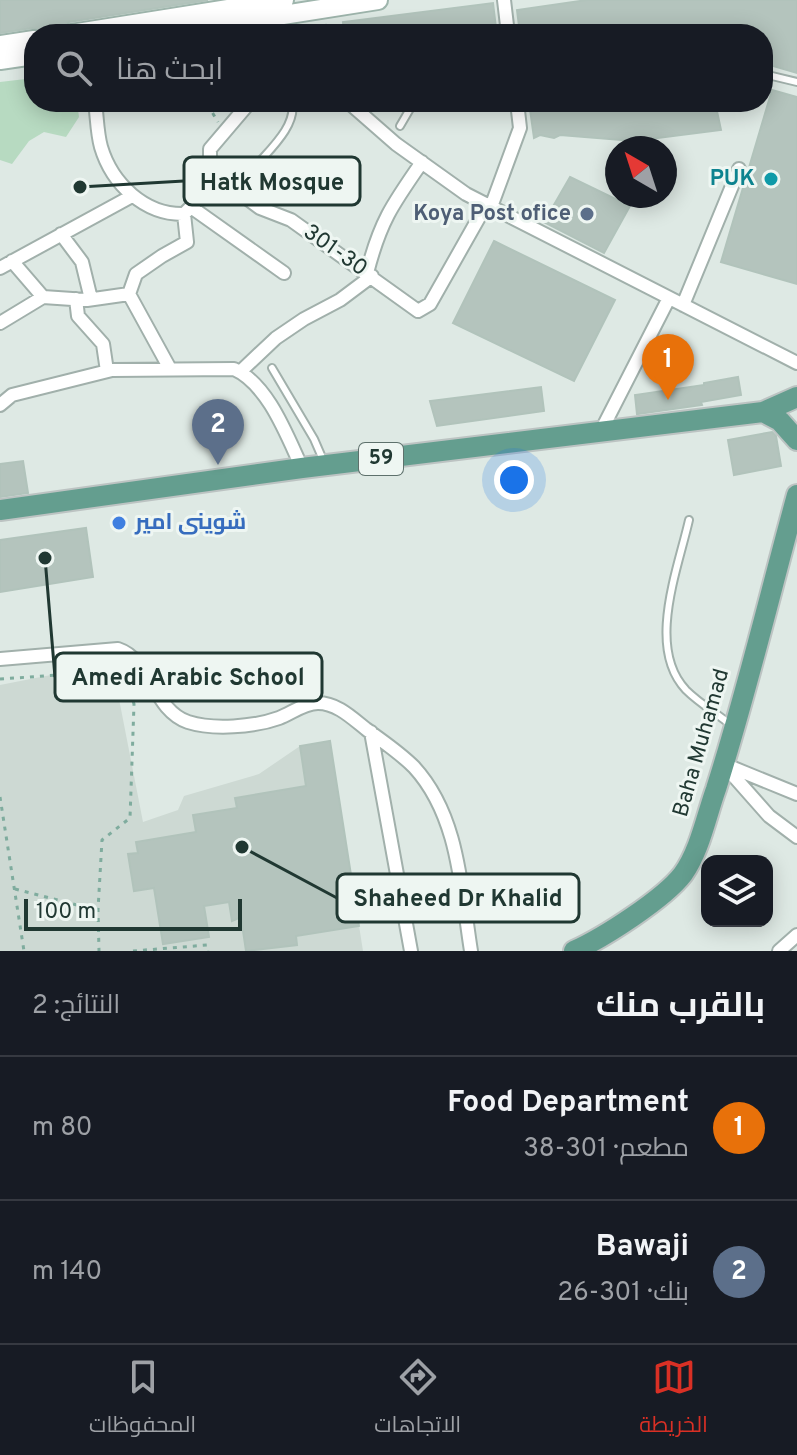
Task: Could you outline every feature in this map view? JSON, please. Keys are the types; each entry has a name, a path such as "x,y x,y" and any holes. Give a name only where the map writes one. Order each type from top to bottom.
{"main road":[{"path":"134,24 284,0"},
{"path":"269,24 378,0"},
{"path":"0,45 24,41"},
{"path":"0,60 24,56"},
{"name":"59","path":"0,510 325,465 763,412 797,397"},
{"path":"763,412 780,421 797,440"},
{"name":"Baha Muhamad","path":"574,951 595,942 682,875 695,853 734,727 797,495"}],"street":[{"path":"504,0 507,24"},
{"path":"96,112 100,146 111,170 132,196 168,215 188,211 210,188 210,149 241,112"},
{"path":"360,112 422,162 488,206 797,363"},
{"path":"488,206 520,128 518,112"},
{"path":"241,371 276,338 340,300 369,274 378,233 393,201 422,162"},
{"path":"683,305 739,169"},
{"name":"301-30","path":"209,170 260,208 291,220 418,311 430,304 488,206"},
{"path":"0,268 132,196"},
{"path":"188,211 284,273"},
{"path":"169,367 129,294 136,274 187,242 188,211"},
{"path":"61,234 82,262 91,299"},
{"path":"12,261 43,297"},
{"path":"0,323 43,297 91,299 129,294"},
{"path":"600,433 669,298"},
{"path":"76,299 78,316 103,344 107,371"},
{"path":"0,405 12,395 107,371 169,367 234,369 241,371 264,396 302,468"},
{"path":"0,659 118,649 128,653 170,711 184,721 200,725 241,726 271,720 310,704 320,703 338,708 415,768 432,791 445,816 453,844 471,951"},
{"path":"371,732 411,951"},
{"path":"723,764 797,794"},
{"path":"723,764 769,816 797,837"},
{"path":"779,951 797,935"}],"lane":[{"path":"773,76 797,82"},
{"path":"255,167 287,127 292,112"},
{"path":"400,126 408,112"},
{"path":"272,368 314,439 325,465"},
{"path":"689,520 665,624 669,659 685,688 734,727"}],"path":[{"path":"212,112 224,131"},
{"path":"0,679 103,672 126,681 134,704 130,818 102,840 99,951"},
{"path":"0,797 24,951"},
{"path":"15,889 98,910"},
{"path":"133,951 207,945 208,951"}],"shaded area":[{"path":"112,663 143,822 178,810 184,796 259,774 300,746 330,741 363,951 0,951 0,685"}],"green space":[{"path":"24,79 24,112 78,112 79,117 66,137 44,132 29,141 12,164 0,160 0,82"}],"building":[{"path":"0,0 208,0 67,24 24,24 24,29 0,33"},
{"path":"587,0 797,0 797,73 773,66 773,24 519,24 517,10"},
{"path":"493,3 496,24 343,24"},
{"name":"PUK","path":"773,90 797,97 797,284 721,262 765,112 773,112"},
{"path":"530,112 717,112 721,130 674,136 605,136 605,139 540,135 534,138"},
{"name":"Koya Post ofice","path":"570,177 605,194 605,208 629,208 604,253 544,222"},
{"path":"494,241 615,300 574,381 453,323"},
{"path":"738,377 741,395 701,402 702,405 637,414 635,395"},
{"path":"541,387 544,411 437,426 430,401"},
{"path":"772,432 776,436 781,466 734,475 728,440"},
{"path":"23,461 28,493 0,497 0,464"},
{"path":"86,528 93,577 0,592 0,540"},
{"path":"330,741 359,926 296,936 297,945 246,951 241,917 232,921 229,902 204,906 209,937 163,944 154,888 134,891 128,854 138,853 136,842 196,832 193,815 237,808 235,798 306,786 300,746"}],"place":[{"name":"PUK","path":"771,179"},
{"name":"Hatk Mosque","path":"80,187"},
{"name":"Koya Post ofice","path":"587,214"},
{"name":"Food Department","path":"668,400"},
{"name":"Bawaji","path":"218,465"},
{"name":"شوينى امير","path":"119,523"},
{"name":"Amedi Arabic School","path":"45,558"},
{"name":"Shaheed Dr Khalid","path":"242,847"}]}
